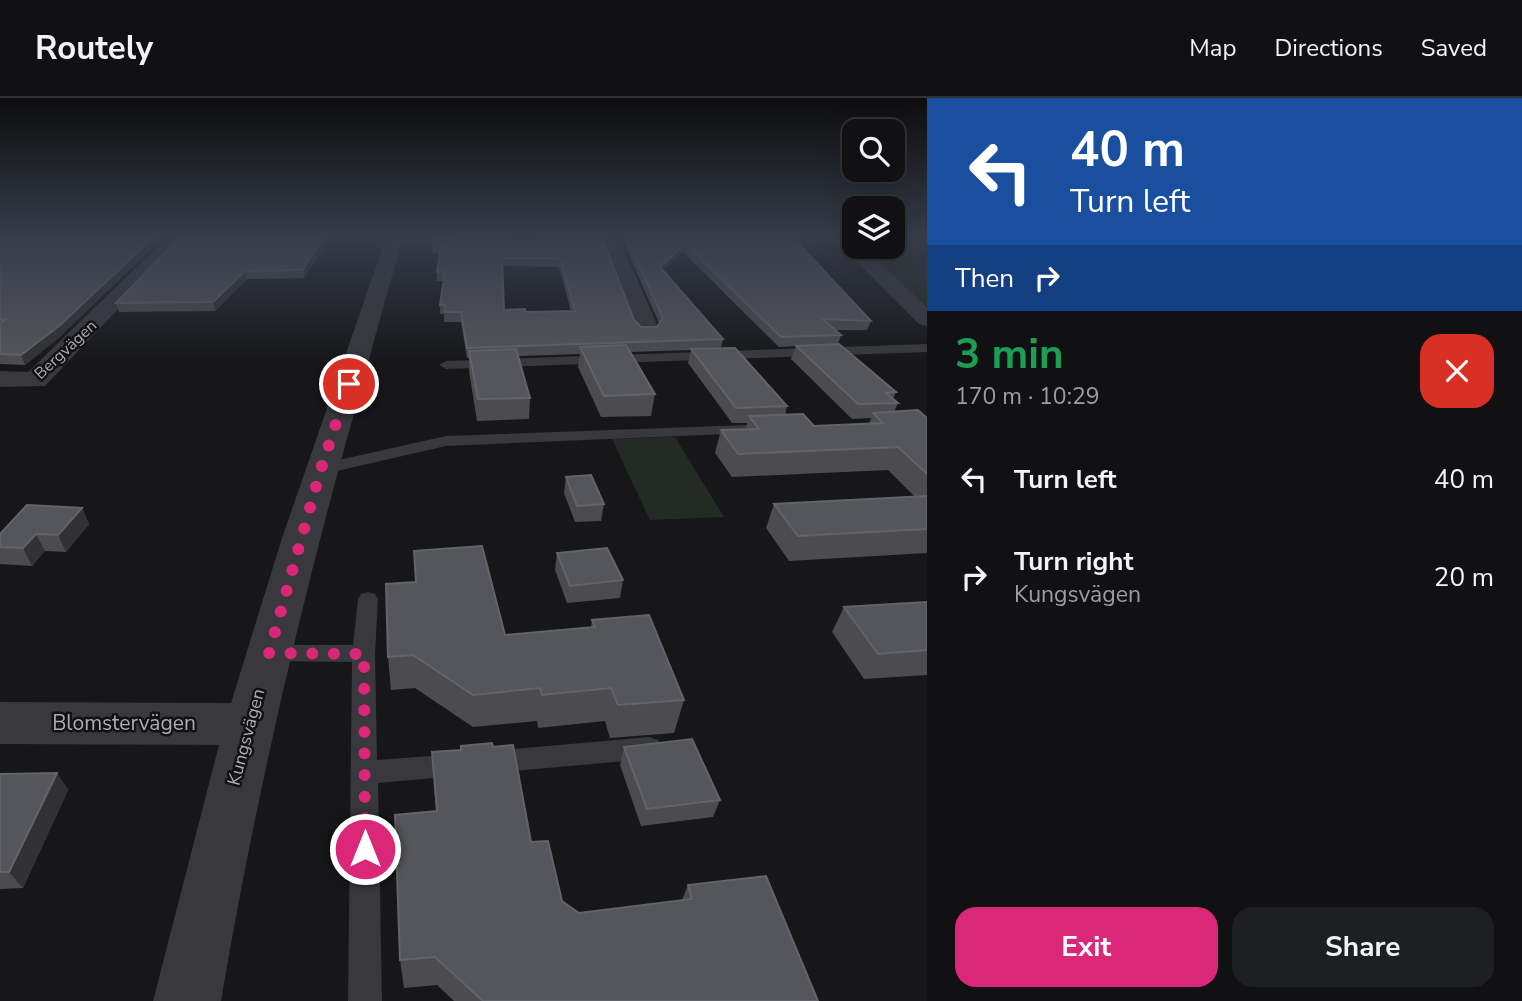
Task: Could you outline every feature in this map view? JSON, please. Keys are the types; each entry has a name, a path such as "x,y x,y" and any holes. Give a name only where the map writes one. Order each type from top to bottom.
{"street":[{"name":"Bergvägen","path":"0,379 35,380 138,277"},
{"name":"Kungsvägen","path":"187,1001 212,870 249,724 321,469 382,277"},
{"path":"627,277 647,330"},
{"path":"885,277 927,319"},
{"name":"Blomstervägen","path":"0,723 249,724"}],"lane":[{"path":"446,365 927,348"},
{"path":"321,469 352,465 446,441 763,429"},
{"path":"365,1001 364,654 369,599"},
{"path":"269,653 364,654"},
{"path":"364,773 678,746"}],"shaded area":[{"path":"892,277 927,277 927,305 921,304"},
{"path":"675,437 724,517 650,520 612,439"}],"building":[{"path":"0,277 111,277 59,326 21,355 0,354 0,324 5,320 0,320"},
{"path":"141,277 239,277 213,302 116,303"},
{"path":"444,277 503,277 504,310 575,311 565,277 617,277 634,320 641,327 657,327 663,318 644,277 669,277 723,339 467,348 461,312 444,312 445,305 440,305"},
{"path":"719,277 830,277 871,321 823,319 841,335 781,337"},
{"path":"839,344 896,392 886,393 898,403 858,404 796,346"},
{"path":"626,345 655,394 604,396 580,347"},
{"path":"735,348 787,406 736,408 691,349"},
{"path":"516,349 530,398 478,399 469,351"},
{"path":"918,410 927,418 927,474 898,447 738,454 721,430 759,429 749,416 803,414 814,426 883,423 873,413"},
{"path":"591,475 604,504 577,506 566,477"},
{"path":"927,496 927,529 798,536 774,504"},
{"path":"27,505 82,508 58,535 36,534 23,548 0,547 0,534"},
{"path":"482,546 505,635 595,627 592,620 649,615 684,700 618,705 611,688 542,695 540,688 473,695 413,655 388,657 386,584 416,582 414,551"},
{"path":"607,548 623,580 570,586 557,553"},
{"path":"927,602 927,650 878,654 844,607"},
{"path":"692,739 720,800 647,809 624,747"},
{"path":"492,743 493,747 513,745 531,842 548,841 562,901 579,913 692,899 688,885 766,876 818,1001 483,1001 435,957 400,960 395,815 437,811 432,752 461,750 461,746"},
{"path":"57,773 9,872 0,872 0,774"}],"route":[{"path":"349,384 321,469 269,653 364,654 365,849"}]}
